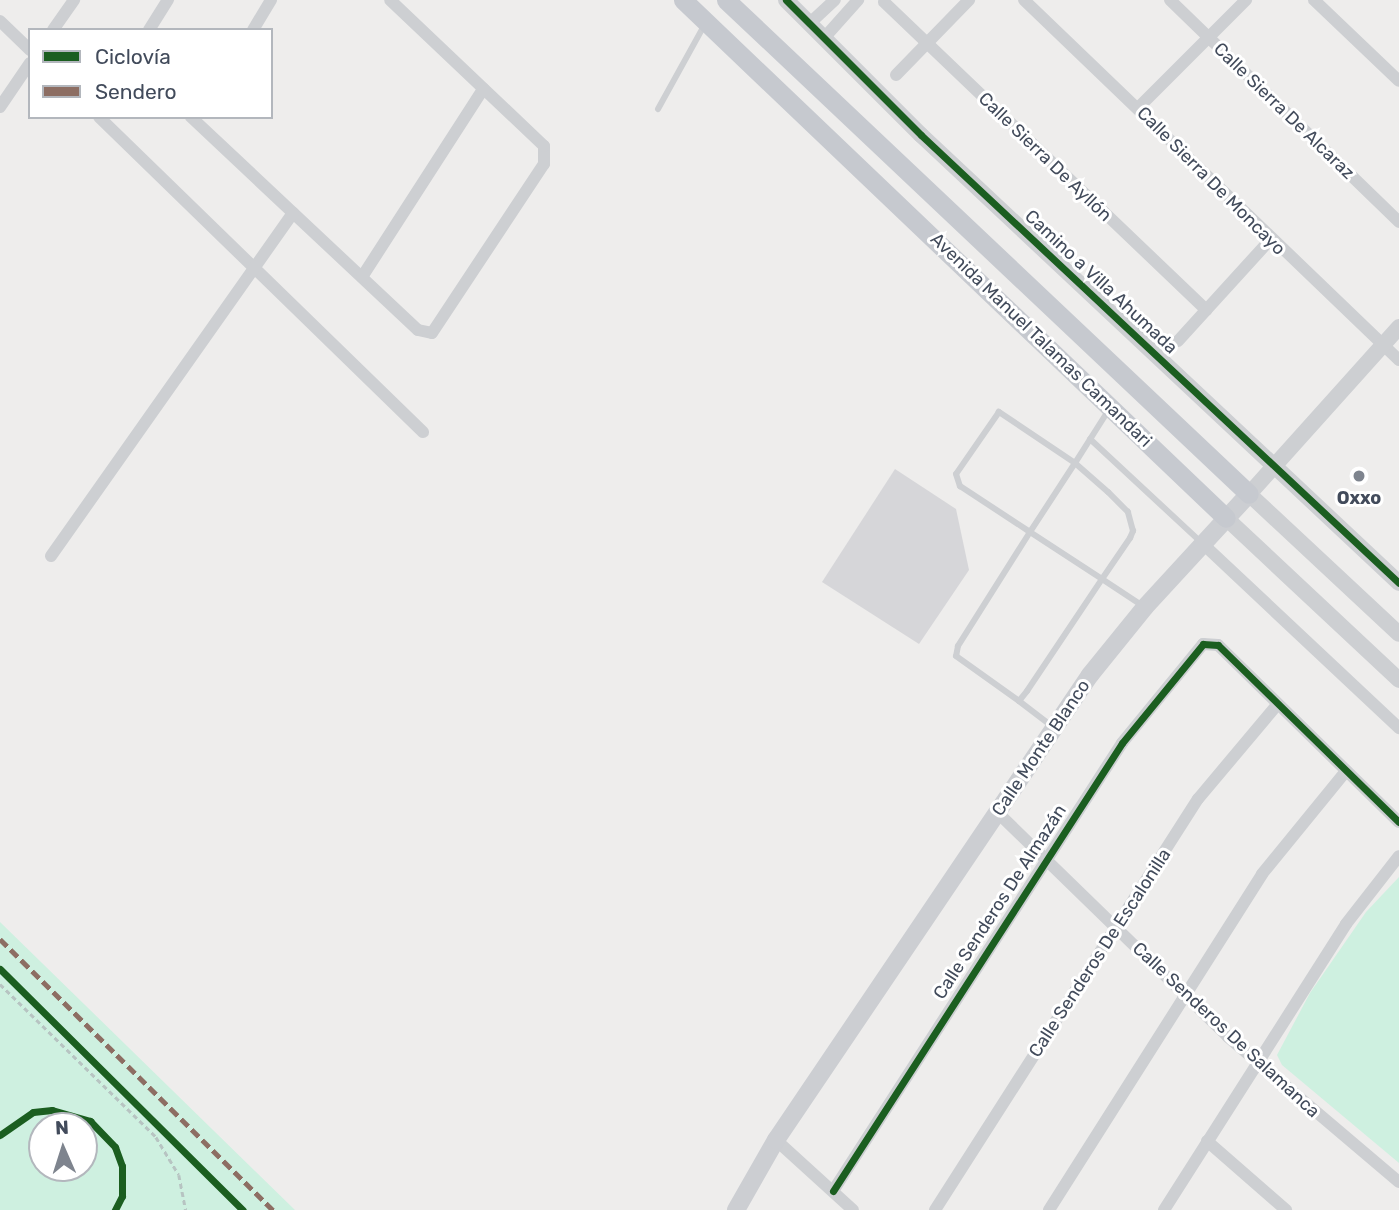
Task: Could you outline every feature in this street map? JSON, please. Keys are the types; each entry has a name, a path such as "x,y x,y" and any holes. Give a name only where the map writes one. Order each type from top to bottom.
{"main road":[{"name":"Avenida Manuel Talamas Camandari","path":"682,0 1226,518"},
{"name":"Avenida Manuel Talamas Camandari","path":"726,0 1249,494"},
{"name":"Calle Monte Blanco","path":"736,1210 776,1140 998,813 1053,727 1145,607 1249,494"}],"street":[{"path":"54,28 74,0"},
{"path":"150,28 168,0"},
{"path":"254,28 271,0"},
{"path":"195,119 418,330 432,333 544,164 544,146 390,0"},
{"name":"Camino a Villa Ahumada","path":"786,0 922,135 1399,583"},
{"path":"810,23 835,0"},
{"path":"825,37 858,0"},
{"path":"896,75 969,0"},
{"name":"Calle Sierra De Moncayo","path":"1024,0 1138,108 1270,240 1399,360"},
{"name":"Calle Sierra De Alcaraz","path":"1170,0 1399,222"},
{"path":"1138,108 1246,0"},
{"path":"1314,0 1399,81"},
{"name":"Calle Sierra De Ayllón","path":"884,2 1206,310"},
{"path":"0,21 28,48"},
{"path":"0,107 28,67"},
{"path":"362,277 484,89"},
{"path":"101,119 423,432"},
{"path":"51,556 293,213"},
{"path":"1178,341 1270,240"},
{"name":"Calle Monte Blanco","path":"1249,494 1399,327"},
{"name":"Avenida Manuel Talamas Camandari","path":"1249,494 1399,634"},
{"name":"Avenida Manuel Talamas Camandari","path":"1226,518 1399,680"},
{"path":"1203,544 1399,728"},
{"name":"Calle Senderos De Almazán","path":"833,1191 1144,712 1208,643 1218,645 1277,705"},
{"path":"1277,705 1399,822"},
{"name":"Calle Senderos De Escalonilla","path":"935,1210 1198,799 1277,705"},
{"path":"1049,1210 1284,844 1346,771"},
{"name":"Calle Senderos De Salamanca","path":"998,813 1257,1062 1399,1182"},
{"path":"1164,1210 1346,923 1399,856"},
{"path":"776,1140 853,1210"},
{"path":"1207,1141 1286,1210"}],"lane":[{"path":"658,109 706,22"},
{"path":"1053,727 959,659 956,651 1111,407"},
{"path":"1019,701 1102,579 1130,538 1133,525 1128,512 1075,463 1003,412 995,415 956,474 960,486 1030,532 1102,579 1145,607"},
{"path":"1090,439 1203,544"}],"path":[{"path":"10,979 165,1133"},
{"path":"0,984 156,1137 179,1175 186,1210"}],"green space":[{"path":"1399,877 1399,1163 1282,1065 1277,1055 1310,993 1366,912"},
{"path":"0,922 295,1210 0,1210"}],"building":[{"path":"895,469 956,509 969,570 919,644 822,582"}],"marked path":[{"path":"0,939 273,1210"}],"cycle path":[{"path":"786,0 921,135 1399,583"},
{"path":"833,1191 1122,743 1203,644 1218,645 1399,822"},
{"path":"0,969 243,1210"},
{"path":"0,1135 33,1112 52,1110 90,1121 115,1147 122,1166 122,1196 115,1210"}],"place":[{"name":"Oxxo","path":"1359,476"}]}
